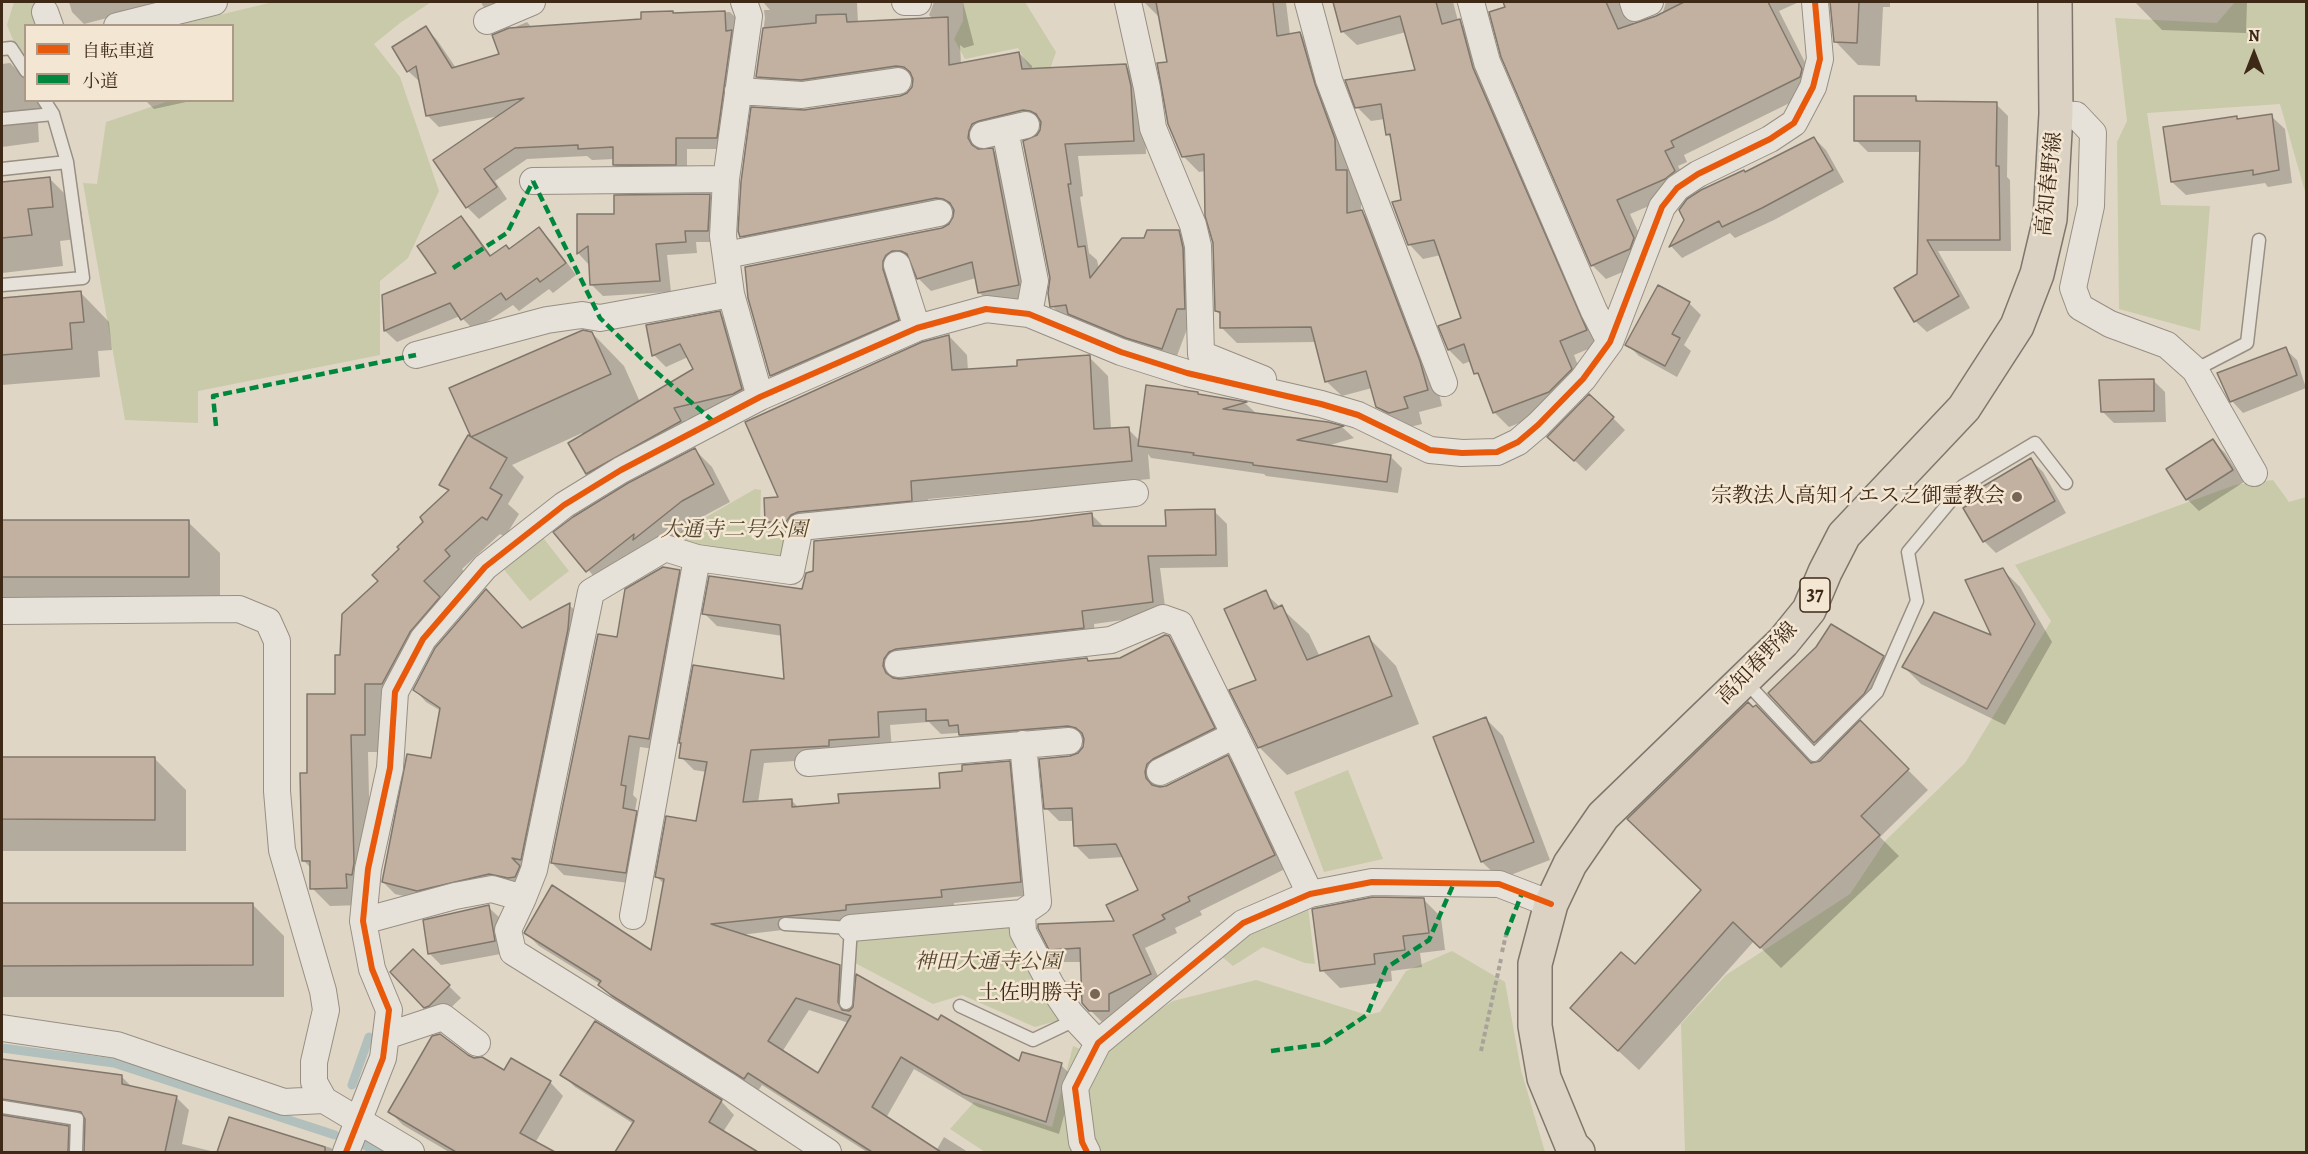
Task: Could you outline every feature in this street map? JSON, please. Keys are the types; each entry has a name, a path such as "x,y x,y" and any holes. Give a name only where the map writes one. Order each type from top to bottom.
{"main road":[{"name":"高知春野線","path":"1578,1152 1572,1146 1544,1078 1534,1026 1535,964 1551,904 1570,864 1603,816 1784,642 1809,610 1844,535 1964,408 2017,326 2037,274 2050,219 2056,114 2055,2"}],"street":[{"path":"125,24 214,2"},
{"path":"487,21 532,2"},
{"path":"744,2 749,16 726,179 723,236 731,294 760,397"},
{"path":"904,2 918,2"},
{"path":"1128,2 1147,88 1149,114 1153,128 1193,225 1198,246 1201,354 1261,377 1276,395"},
{"path":"1308,2 1329,80 1444,383"},
{"path":"1471,2 1487,62 1594,311 1610,342"},
{"path":"1633,2 1635,9 1650,2"},
{"path":"346,1152 383,1058 389,1011 372,969 363,921 368,869 390,768 395,692 423,639 485,567 564,505 621,470 760,397 917,328 986,309 1029,314 1132,356 1187,373 1321,404 1358,416 1430,450 1462,453 1497,452 1518,442 1538,425 1583,379 1610,342 1662,207 1677,188 1698,174 1770,139 1794,123 1813,87 1820,59 1815,2"},
{"path":"738,91 802,95 898,81"},
{"path":"2056,114 2076,115 2092,133 2091,206 2073,288 2080,307 2110,324 2167,345 2195,370 2254,473"},
{"path":"1005,130 1035,281 1029,314"},
{"path":"533,181 726,179"},
{"path":"726,255 939,213"},
{"path":"897,265 917,328"},
{"path":"417,355 547,320 582,315 600,318 731,294"},
{"path":"828,1152 731,1088 513,952 508,930 534,870 591,592 665,548 697,558 791,571 800,527 1135,493"},
{"path":"633,916 697,558"},
{"path":"2,611 239,609 268,621 278,641 277,791 282,850 323,990 326,1010 314,1062 314,1082 324,1100 411,1152"},
{"path":"898,663 1111,640 1163,618 1180,624 1310,894"},
{"path":"1160,772 1235,735"},
{"path":"808,763 1069,741"},
{"path":"851,928 1022,913 1038,902 1023,744"},
{"path":"1087,1152 1082,1142 1075,1088 1098,1043 1243,923 1310,894 1372,882 1499,884 1551,904"},
{"path":"363,921 455,896 492,889 523,898"},
{"path":"1022,913 1023,932 1051,985 1098,1043"},
{"path":"386,1036 443,1017 477,1043"},
{"path":"2,1028 117,1045 284,1102 324,1100"}],"lane":[{"path":"2,49 11,48 24,68"},
{"path":"2,285 83,278 67,162 52,114 45,102"},
{"path":"2,119 52,114"},
{"path":"2,169 67,162"},
{"path":"2195,370 2247,343 2259,240"},
{"path":"1744,680 1814,755 1877,692 1917,601 1908,552 1963,486 2036,443 2066,483"},
{"path":"785,924 851,928 846,1003"},
{"path":"960,1006 1033,1040 1077,1019"},
{"path":"3,1107 77,1119 76,1152"}],"path":[{"path":"1481,1051 1506,935"}],"green space":[{"path":"14,2 37,2 32,12 37,24 24,24 24,61 19,55 7,25"},
{"path":"273,2 431,2 374,44 400,77 439,191 408,258 380,281 380,355 198,391 198,423 125,420 83,183 97,184 106,122 166,102 234,102 234,24 182,24"},
{"path":"963,2 1025,2 1056,52 1050,69 1029,67 1018,48 965,59 954,39 963,21"},
{"path":"2235,2 2306,2 2306,195 2280,104 2147,113 2161,205 2210,206 2200,331 2119,309 2117,142 2127,121 2115,18 2217,23"},
{"path":"2273,480 2289,502 2306,497 2306,1152 1685,1152 1681,1024 1726,975 1850,894 1886,840 1965,763 2051,621 2015,565 2235,485"},
{"name":"大通寺二号公園","path":"755,489 761,490 760,525 793,531 786,564 668,539"},
{"path":"541,535 569,571 530,601 501,566"},
{"path":"1348,770 1383,859 1324,872 1294,792"},
{"path":"1308,907 1315,964 1305,963 1263,947 1233,966 1220,955 1262,921"},
{"name":"神田大通寺公園","path":"1016,920 1067,1018 1035,1027 962,995 933,1004 855,963 856,935"},
{"path":"1452,951 1505,982 1521,1070 1545,1152 985,1152 950,1129 974,1102 1052,1127 1073,1046 1093,1054 1173,1001 1256,980 1367,1015 1380,1012 1406,971"}],"building":[{"path":"1156,2 1273,2 1277,36 1300,32 1315,84 1335,139 1336,170 1347,170 1347,213 1362,210 1420,361 1428,390 1404,397 1408,408 1389,413 1376,407 1366,371 1325,382 1311,327 1220,328 1220,312 1215,311 1213,243 1205,216 1204,154 1182,157 1168,124 1157,63 1167,62"},
{"path":"1333,2 1436,2 1442,24 1460,19 1473,68 1587,330 1560,341 1572,369 1549,392 1493,413 1478,373 1474,374 1464,344 1448,350 1438,326 1461,318 1434,240 1408,245 1392,202 1401,200 1390,134 1386,135 1381,104 1355,108 1345,80 1415,70 1400,16 1341,32"},
{"path":"1503,2 1606,2 1618,29 1656,16 1684,2 1768,2 1802,69 1800,77 1671,141 1674,147 1665,151 1675,171 1665,179 1617,200 1634,238 1630,249 1591,266 1501,57 1489,12 1505,7"},
{"path":"1830,2 1859,2 1857,43 1834,42"},
{"path":"673,11 673,13 725,11 726,31 732,30 717,138 676,138 676,165 613,165 613,147 578,149 578,145 515,148 484,169 497,187 466,208 433,160 524,98 426,116 416,66 407,72 392,47 426,26 452,68 499,54 492,35 509,28 641,19 641,12"},
{"path":"846,14 847,22 948,17 949,65 1019,52 1022,69 1126,64 1131,86 1134,141 1065,144 1071,184 1068,184 1078,247 1085,246 1090,278 1122,238 1144,238 1147,230 1179,230 1183,248 1185,309 1177,309 1162,349 1126,338 1068,314 1066,305 1050,307 1048,293 1050,278 1023,141 1037,135 1041,122 1036,114 1023,110 972,124 968,138 978,149 993,148 1019,285 978,293 972,262 917,279 907,254 892,251 883,261 883,269 899,320 770,376 748,298 745,267 942,228 949,224 953,217 954,210 950,203 936,198 740,237 738,231 741,182 751,107 804,110 900,96 912,87 913,79 910,72 904,67 896,66 801,80 756,77 763,28 816,23 816,15"},
{"path":"1854,96 1916,96 1916,101 1997,102 1996,166 1999,166 2000,240 1927,240 1959,296 1914,322 1894,288 1917,274 1920,141 1854,141"},
{"path":"2272,114 2279,170 2253,175 2253,170 2171,182 2163,127 2237,116 2237,119"},
{"path":"1814,137 1833,170 1722,227 1719,221 1669,247 1684,220 1679,210 1687,199 1701,190 1744,170 1745,172"},
{"path":"50,177 53,207 28,209 32,235 2,238 2,182"},
{"path":"710,194 708,231 685,231 686,242 656,244 660,281 590,285 588,246 577,254 577,214 614,214 614,195"},
{"path":"461,216 490,256 506,245 509,249 539,227 566,263 540,282 537,278 506,300 501,293 461,320 450,303 384,331 382,295 436,273 417,246"},
{"path":"1658,285 1690,302 1672,334 1680,338 1665,366 1625,345"},
{"path":"81,291 84,322 70,323 72,349 2,355 2,298"},
{"path":"720,311 742,389 733,394 674,408 681,421 586,474 568,443 693,369 680,344 652,356 646,325"},
{"path":"583,330 592,332 611,374 471,437 449,388"},
{"path":"949,335 952,370 1017,366 1017,360 1090,355 1094,429 1129,427 1132,461 911,481 912,501 798,512 791,515 786,522 765,522 764,498 778,497 745,422 922,342"},
{"path":"2286,347 2297,375 2230,402 2217,373"},
{"path":"2154,379 2154,411 2101,412 2099,380"},
{"path":"1146,385 1247,402 1223,409 1344,426 1297,440 1391,455 1387,482 1253,465 1253,463 1193,455 1194,453 1138,446"},
{"path":"1589,394 1614,417 1574,461 1547,437"},
{"path":"468,435 507,458 490,488 502,495 487,520 482,517 445,550 450,556 424,581 440,597 410,632 382,684 365,684 365,735 351,735 354,863 352,875 346,874 347,888 310,889 310,861 302,861 300,773 307,773 307,694 335,694 335,655 340,655 342,614 378,581 372,575 423,522 420,517 449,490 439,485"},
{"path":"2213,439 2233,470 2186,500 2166,469"},
{"path":"695,448 714,484 682,501 633,540 634,534 586,572 553,532 628,483"},
{"name":"宗教法人高知イエス之御霊教会","path":"2031,458 2055,501 1983,542 1963,508 1986,494 1982,487"},
{"path":"1215,509 1216,555 1148,556 1153,602 1082,611 1084,628 896,649 889,652 884,659 883,666 886,673 893,678 900,679 1087,658 1088,661 1120,658 1165,635 1169,636 1215,728 1153,759 1147,764 1146,778 1152,785 1166,786 1228,755 1275,855 1188,897 1190,901 1162,915 1165,919 1133,935 1151,974 1109,994 1109,1011 1089,1011 1082,1003 1080,948 1049,950 1038,928 1038,924 1114,921 1106,905 1138,890 1116,844 1074,846 1072,808 1044,809 1039,759 1078,753 1083,747 1082,733 1068,726 959,735 958,725 949,726 948,720 926,721 926,709 878,712 879,737 829,740 829,746 751,750 743,802 792,799 792,807 839,803 838,794 940,788 939,773 962,771 962,765 1010,761 1021,882 941,890 942,897 846,905 846,910 711,924 840,965 838,1002 842,1010 849,1011 853,1007 856,974 938,1020 941,1015 1019,1061 1022,1052 1062,1063 1046,1122 963,1094 901,1057 872,1107 941,1152 872,1152 748,1073 744,1079 611,995 598,985 601,981 524,933 552,885 651,950 664,879 655,877 666,816 696,821 707,762 679,758 681,743 679,743 693,665 784,679 780,625 702,614 709,576 802,589 806,573 813,571 814,541 1092,513 1093,526 1166,526 1165,510","holes":["796,998 851,1016 818,1073 768,1041"]},
{"path":"2,520 189,520 189,577 2,577"},
{"path":"663,567 680,570 649,739 629,736 621,785 626,786 623,808 637,811 626,873 551,863 598,634 617,637 625,589"},
{"path":"2003,568 2035,624 1987,709 1902,667 1934,612 1991,635 1965,580"},
{"path":"486,589 522,628 570,603 568,629 521,860 512,858 520,866 515,877 489,874 417,891 382,882 407,754 431,758 440,708 413,690 435,648"},
{"path":"1266,590 1274,609 1282,605 1307,660 1369,636 1392,696 1258,748 1229,690 1256,680 1224,609"},
{"path":"1831,624 1884,656 1864,694 1814,743 1768,693 1816,647"},
{"path":"1748,702 1753,707 1756,705 1811,763 1820,761 1860,720 1909,769 1861,816 1880,835 1760,948 1733,922 1618,1051 1570,1008 1621,952 1635,964 1701,890 1627,819"},
{"path":"1486,717 1534,842 1481,862 1433,737"},
{"path":"2,757 155,757 155,820 2,819"},
{"path":"1373,897 1424,898 1429,933 1403,936 1405,950 1374,954 1375,964 1320,971 1312,909"},
{"path":"2,903 253,903 253,965 2,966"},
{"path":"489,905 495,941 428,954 423,920"},
{"path":"413,949 450,985 429,1006 424,1008 390,972"},
{"path":"595,1021 722,1100 709,1122 758,1152 615,1152 634,1121 560,1075"},
{"path":"440,1034 474,1058 482,1057 504,1070 511,1058 551,1081 520,1133 555,1152 456,1152 388,1112 432,1036"},
{"path":"2,1059 122,1075 122,1084 177,1096 165,1152 84,1152 85,1119 81,1112 2,1099"},
{"path":"2,1115 69,1126 68,1152 2,1152"},
{"path":"229,1117 325,1147 325,1152 217,1152"}],"waterway":[{"path":"352,1085 369,1037"},
{"path":"2,1048 114,1063 335,1135"},
{"path":"363,1144 377,1152"}],"marked path":[{"path":"533,181 600,318 646,363 714,422"},
{"path":"453,268 507,233 533,181"},
{"path":"216,426 213,396 416,355"},
{"path":"1271,1051 1323,1044 1367,1015 1386,968 1429,940 1454,883"},
{"path":"1506,935 1522,893"}],"cycle path":[{"path":"346,1152 383,1058 389,1010 372,969 363,921 368,869 390,768 395,692 423,639 485,567 564,505 621,470 760,397 917,328 986,309 1029,314 1121,352 1187,373 1321,404 1358,415 1430,450 1462,453 1497,452 1518,442 1538,425 1583,379 1610,342 1662,207 1677,188 1698,174 1770,139 1794,123 1813,87 1820,59 1815,2"},
{"path":"1087,1152 1082,1142 1075,1088 1098,1043 1243,923 1310,894 1372,882 1499,884 1551,904"}],"place":[{"name":"宗教法人高知イエス之御霊教会","path":"2017,497"},
{"name":"土佐明勝寺","path":"1095,994"}]}
